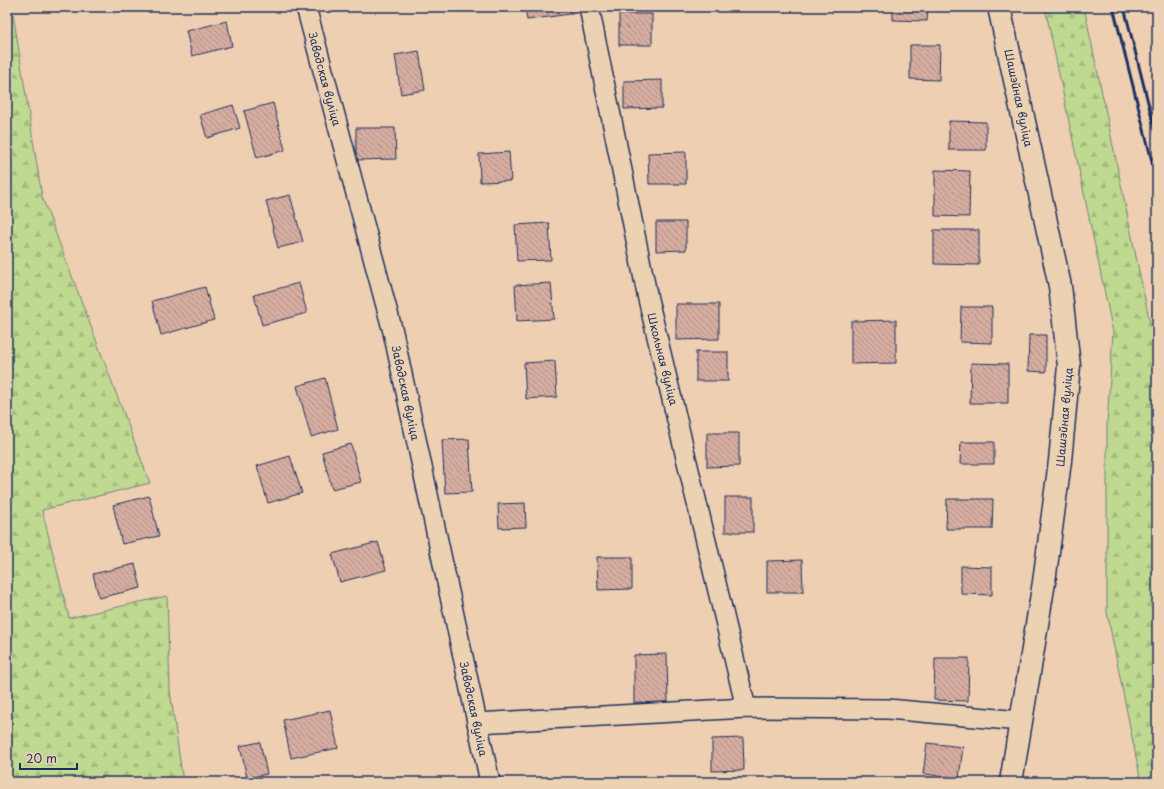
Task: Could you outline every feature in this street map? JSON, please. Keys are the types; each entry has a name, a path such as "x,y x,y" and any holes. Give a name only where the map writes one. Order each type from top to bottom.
{"main road":[{"name":"Шашэйная вуліца","path":"999,7 1060,286 1069,366 1060,461 1044,582 1011,782"}],"street":[{"name":"Заводская вуліца","path":"306,7 393,332 490,782"},
{"name":"Школьная вуліца","path":"589,7 648,299 746,708"},
{"path":"477,723 746,708 888,709 1020,721"}],"green space":[{"path":"7,7 12,7 42,197 150,483 42,510 69,618 167,596 170,691 183,782 7,782"},
{"path":"1045,7 1084,7 1157,357 1157,782 1141,782 1107,612 1107,424 1113,332"}],"building":[{"path":"525,7 576,7 577,13 527,20"},
{"path":"893,7 928,7 927,21 893,20"},
{"path":"619,14 652,14 652,45 619,45"},
{"path":"227,21 232,46 192,56 186,31"},
{"path":"910,45 940,45 939,80 910,79"},
{"path":"419,51 425,90 401,94 395,55"},
{"path":"662,80 662,108 624,109 624,81"},
{"path":"273,103 285,150 257,158 244,111"},
{"path":"233,105 240,128 207,138 200,115"},
{"path":"949,121 986,122 986,150 949,150"},
{"path":"356,128 395,128 396,159 356,160"},
{"path":"509,152 511,181 480,182 479,154"},
{"path":"686,152 686,184 649,184 648,153"},
{"path":"935,170 970,171 969,217 935,216"},
{"path":"290,195 303,242 278,248 266,201"},
{"path":"656,222 686,222 686,250 656,251"},
{"path":"549,223 551,260 517,261 515,225"},
{"path":"934,230 979,230 979,265 934,264"},
{"path":"299,283 307,313 262,325 254,295"},
{"path":"551,283 554,319 517,321 515,285"},
{"path":"205,287 214,320 161,335 152,301"},
{"path":"676,304 719,304 719,339 676,340"},
{"path":"961,307 992,307 992,343 960,342"},
{"path":"896,320 896,363 851,364 851,321"},
{"path":"1029,335 1046,335 1046,372 1028,371"},
{"path":"696,352 728,352 728,381 696,381"},
{"path":"555,361 557,397 526,399 524,363"},
{"path":"971,363 1008,364 1008,403 970,403"},
{"path":"325,378 338,429 311,437 297,386"},
{"path":"707,433 739,433 739,466 707,467"},
{"path":"469,439 472,492 445,493 442,440"},
{"path":"961,442 994,442 994,464 960,464"},
{"path":"351,444 361,482 332,489 322,452"},
{"path":"290,456 302,493 268,503 257,466"},
{"path":"149,496 159,536 122,544 113,505"},
{"path":"725,497 753,497 753,532 725,532"},
{"path":"947,499 993,499 992,529 946,529"},
{"path":"525,503 526,527 499,528 498,504"},
{"path":"378,542 386,570 340,582 332,554"},
{"path":"597,557 632,557 632,589 598,590"},
{"path":"802,560 803,592 767,592 767,561"},
{"path":"135,564 141,588 99,598 93,574"},
{"path":"961,566 992,567 992,595 961,594"},
{"path":"667,654 668,702 634,703 634,655"},
{"path":"935,658 969,658 968,701 934,700"},
{"path":"330,710 338,748 291,758 283,720"},
{"path":"743,738 744,770 712,771 712,739"},
{"path":"260,742 267,774 247,778 240,746"},
{"path":"927,743 963,747 959,778 923,774"}],"railway":[{"path":"1113,7 1157,181"},
{"path":"1124,7 1157,138"}]}
